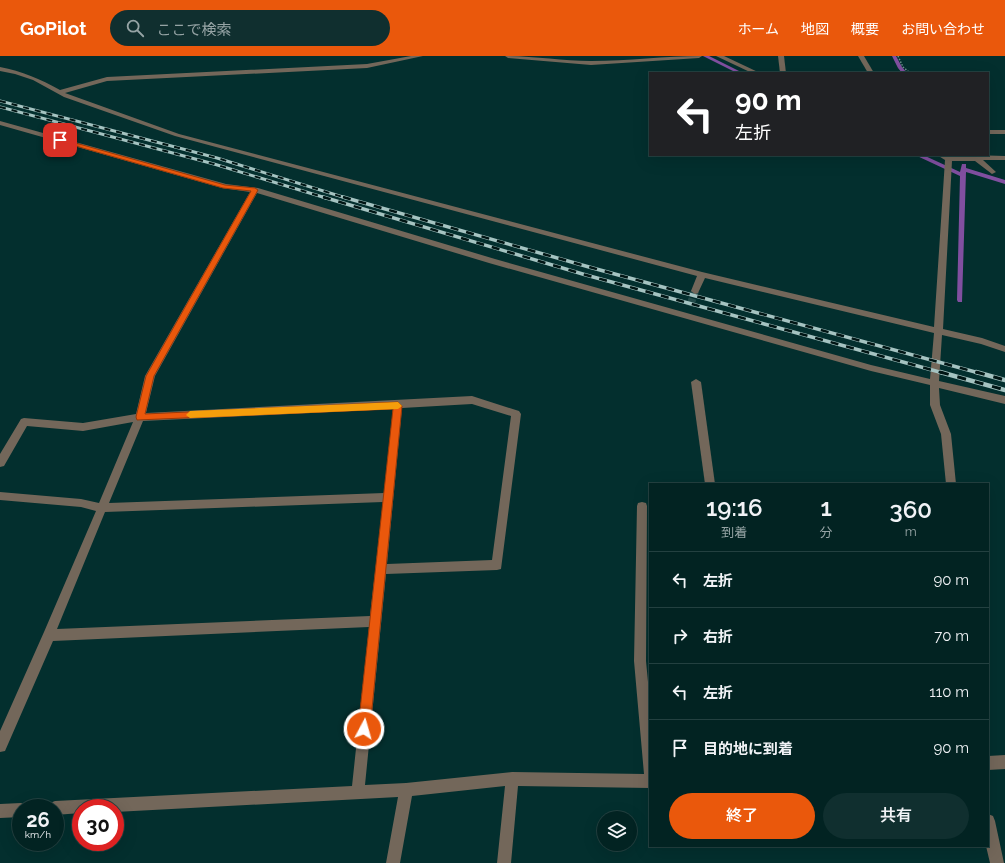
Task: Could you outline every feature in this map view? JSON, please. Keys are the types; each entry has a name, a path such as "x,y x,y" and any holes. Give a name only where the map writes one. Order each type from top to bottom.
{"street":[{"path":"61,92 108,79 367,66 420,56"},
{"path":"508,56 591,62 699,56"},
{"path":"719,56 755,72"},
{"path":"781,56 783,72"},
{"path":"861,56 870,72"},
{"path":"0,69 16,72 35,79 66,96 177,135 702,275 982,342 1005,349"},
{"path":"0,124 225,186 255,190 492,261 871,368 1005,400"},
{"path":"989,132 1005,132"},
{"path":"942,156 949,159 976,157 1005,158"},
{"path":"976,157 992,172"},
{"path":"949,159 942,289 937,332 934,382 935,405 946,434 951,483"},
{"path":"0,746 49,635 140,417 150,376 255,190"},
{"path":"695,291 702,275"},
{"path":"686,316 690,306"},
{"path":"696,382 710,483"},
{"path":"0,463 24,422 83,427 140,417 398,406 472,400 516,414 497,565 380,569"},
{"path":"358,791 398,406"},
{"path":"0,496 81,503 102,508 388,497"},
{"path":"642,506 640,661 649,761"},
{"path":"49,635 375,620"},
{"path":"989,763 1005,762"},
{"path":"64,807 358,791 406,790 512,779 649,782"},
{"path":"504,863 512,779"},
{"path":"393,863 406,790"},
{"path":"0,811 12,810"},
{"path":"989,826 997,863"}],"path":[{"path":"898,56 903,67 909,72"}],"waterway":[{"path":"705,56 739,72"},
{"path":"894,56 900,68 904,72"},
{"path":"920,156 962,175"},
{"path":"963,169 964,165"},
{"path":"960,300 963,169"},
{"path":"963,169 1005,182"}],"tunnel":[{"path":"690,306 695,291"}],"railway":[{"path":"0,101 217,158 346,198"},
{"path":"0,107 214,164 326,198"},
{"path":"323,197 586,275 943,373"},
{"path":"343,197 589,267 979,373"},
{"path":"940,372 1005,390"},
{"path":"976,372 1005,380"}],"slow traffic":[{"path":"190,415 398,406"}],"route":[{"path":"60,140 225,186 255,190 150,376 140,417 398,406 364,729"}]}
